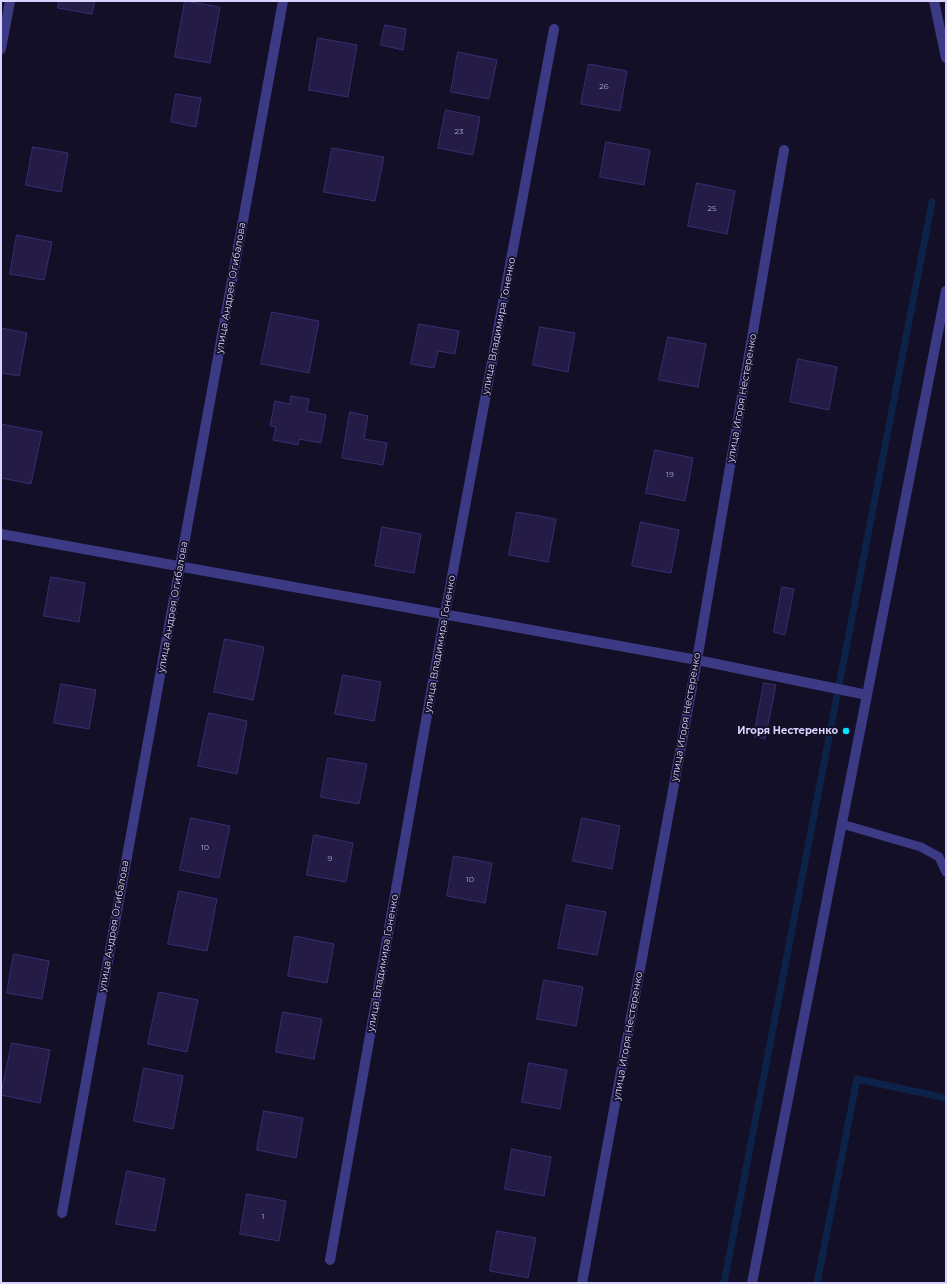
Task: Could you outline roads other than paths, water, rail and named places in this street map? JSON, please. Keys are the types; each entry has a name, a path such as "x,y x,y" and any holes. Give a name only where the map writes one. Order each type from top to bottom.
{"street":[{"path":"1,49 10,1"},
{"name":"улица Андрея Огибалова","path":"62,1213 283,1"},
{"path":"934,1 946,58"},
{"name":"улица Владимира Гоненко","path":"330,1260 445,614 554,29"},
{"name":"улица Игоря Нестеренко","path":"582,1283 697,660 784,150"},
{"path":"752,1283 946,291"},
{"path":"1,534 697,660 867,695"}],"lane":[{"path":"842,824 921,847 939,857 946,872"}],"waterway":[{"path":"724,1283 932,202"},
{"path":"817,1283 857,1079 946,1098"}],"place":[{"name":"Игоря Нестеренко","path":"846,731"}]}
